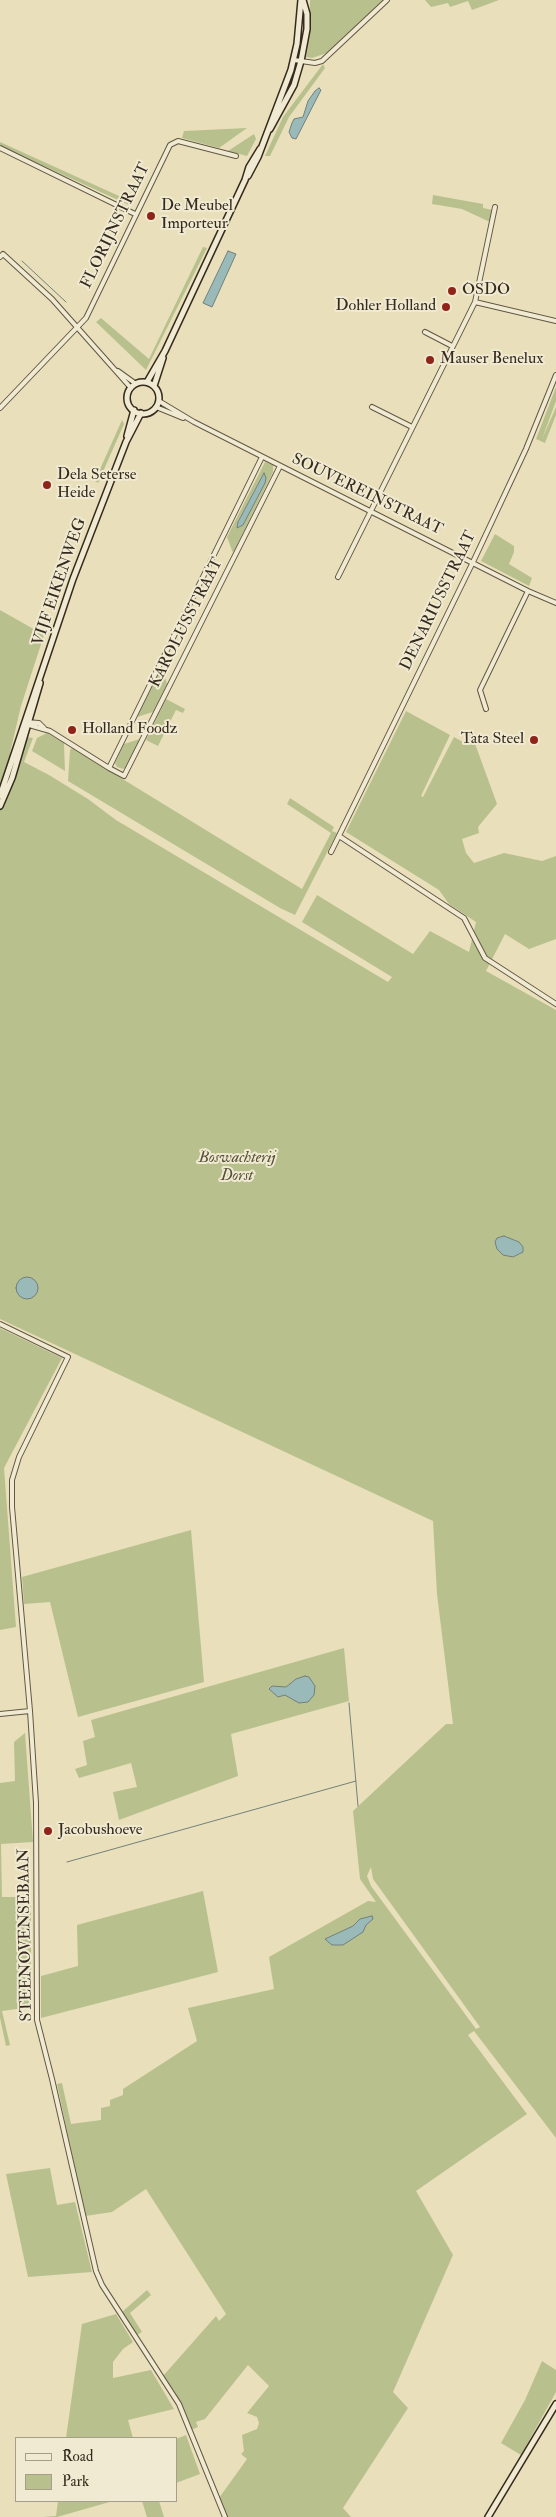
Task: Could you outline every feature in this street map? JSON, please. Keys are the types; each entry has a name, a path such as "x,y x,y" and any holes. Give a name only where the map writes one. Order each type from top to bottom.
{"main road":[{"path":"268,132 294,60 302,0"},
{"path":"147,382 165,351 245,180 258,157 268,132 294,85 307,29 307,14 302,0"},
{"path":"154,386 165,351"},
{"path":"147,382 154,386 158,393 159,401 150,412 142,413 134,410 128,400 131,388 136,384 147,382"},
{"name":"VIJF EIKENWEG","path":"0,806 12,778 41,675 73,579 126,442 134,410"},
{"name":"VIJF EIKENWEG","path":"126,442 142,413"},
{"name":"VIJF EIKENWEG","path":"0,796 28,723"},
{"path":"488,2517 556,2404"}],"street":[{"path":"294,60 315,63 322,61 387,0"},
{"name":"FLORIJNSTRAAT","path":"0,408 86,318 170,144 178,141 236,156"},
{"path":"0,148 135,214"},
{"path":"338,577 475,302 495,207"},
{"path":"0,257 3,254 52,299 131,388"},
{"path":"475,302 556,321"},
{"path":"425,332 452,346"},
{"path":"116,370 136,384"},
{"name":"DENARIUSSTRAAT","path":"331,852 473,562 526,449 556,375"},
{"name":"SOUVEREINSTRAAT","path":"159,401 194,422 262,457 528,591 556,603"},
{"name":"SOUVEREINSTRAAT","path":"156,407 194,422"},
{"path":"372,408 412,427"},
{"name":"KAROLUSSTRAAT","path":"109,768 262,457"},
{"name":"KAROLUSSTRAAT","path":"28,723 44,728 124,776 280,466"},
{"path":"486,709 480,690 528,591"},
{"path":"339,836 464,918 485,958 556,1004"},
{"name":"STEENOVENSEBAAN","path":"0,1324 68,1357 14,1468 12,1480 12,1507 30,1711 37,1839 37,2020 52,2079 86,2236 96,2271 102,2285 179,2404 225,2517"},
{"path":"0,1714 30,1711"}],"green space":[{"path":"310,0 388,0 327,53 312,58 306,57 309,39"},
{"path":"425,0 499,0 472,10 468,1 450,7 448,3 431,7"},
{"path":"323,64 325,68 289,117 270,156 265,156 283,117"},
{"path":"247,128 219,148 182,138 184,131"},
{"path":"254,134 256,139 247,156 228,151"},
{"path":"0,142 130,201 129,205 0,146"},
{"path":"433,195 483,204 483,208 493,210 490,222 462,209 432,204"},
{"path":"203,247 207,248 146,370 96,322 101,318 149,359"},
{"path":"556,387 556,401 542,439 556,407 556,415 545,443 536,439"},
{"path":"122,420 124,424 98,483 92,479 93,475 97,476"},
{"path":"265,462 273,465 273,472 233,553 227,537","holes":["264,473 265,483 243,525 239,527 238,521"]},
{"path":"495,534 514,546 514,552 509,564 532,578 529,586 481,561"},
{"name":"Boswachterij Dorst","path":"0,610 44,635 21,706 10,753 20,759 26,737 33,738 24,762 88,799 116,820 388,982 392,977 302,922 317,895 413,954 430,931 469,952 476,922 449,904 439,890 346,832 406,711 450,735 421,796 423,797 454,737 463,742 470,730 497,804 478,827 479,833 462,839 466,853 474,863 504,853 542,861 556,856 556,939 529,949 505,934 486,971 556,1010 556,2138 474,2031 468,2035 527,2114 416,2191 453,2255 393,2392 408,2408 343,2508 351,2517 227,2517 219,2498 247,2459 241,2454 244,2451 242,2435 257,2429 259,2423 257,2417 247,2413 269,2386 248,2365 205,2419 196,2422 198,2427 191,2430 163,2376 216,2316 219,2321 226,2314 146,2189 112,2212 85,2216 57,2084 62,2083 71,2124 101,2120 101,2108 110,2106 110,2100 123,2095 123,2089 197,2041 188,2008 274,1989 269,1957 368,1901 376,1902 360,1879 353,1811 446,1724 453,1724 437,1594 433,1521 0,1319","holes":["371,1867 373,1879 480,2027 476,2029 371,1886 367,1876"]},
{"path":"162,667 167,684 153,712 137,717"},
{"path":"166,699 185,709 183,713 176,710 158,746 146,740"},
{"path":"47,733 64,743 65,771 32,751 37,738"},
{"path":"140,739 126,767 123,769 117,767 115,763 124,744"},
{"path":"72,748 302,889 331,833 287,804 290,798 334,827 332,831 337,833 295,915 280,908 68,781 70,750"},
{"path":"0,1328 62,1358 4,1468 16,1627 0,1630"},
{"path":"191,1530 204,1682 78,1717 50,1602 24,1604 22,1577"},
{"path":"344,1648 349,1701 231,1734 238,1776 119,1820 113,1792 137,1787 131,1763 79,1778 75,1769 87,1765 83,1741 95,1737 91,1720"},
{"path":"25,1733 33,1842 1,1844 2,1897 31,1897 31,2007 2,2011 10,2045 6,2046 0,2018 0,1783 15,1781 14,1742"},
{"path":"203,1891 218,1972 41,2018 41,1976 78,1966 77,1925"},
{"path":"50,2168 57,2205 75,2202 92,2272 28,2277 6,2174"},
{"path":"147,2290 151,2295 130,2313 142,2332 137,2335 122,2312"},
{"path":"116,2314 133,2342 123,2349 113,2362 113,2378 151,2370 174,2409 128,2420 133,2437 66,2437 82,2324"},
{"path":"542,2361 556,2370 556,2392 521,2455 501,2443 525,2400"},
{"path":"186,2435 200,2474 178,2482 178,2438"},
{"path":"58,2502 110,2502 57,2517 43,2517 56,2516"},
{"path":"142,2502 159,2502 164,2517 147,2517"}],"water":[{"path":"319,88 321,90 296,139 292,138 289,132 294,119 303,117 308,101"},
{"path":"228,251 236,254 212,307 203,303"},
{"path":"264,473 265,483 243,525 237,528 238,522"},
{"path":"504,1236 519,1242 523,1247 523,1252 513,1257 503,1255 497,1249 495,1242 497,1238"},
{"path":"27,1277 35,1280 38,1288 35,1296 27,1299 19,1296 16,1288 19,1280"},
{"path":"305,1676 309,1677 315,1686 314,1695 308,1702 299,1703 285,1695 278,1697 269,1689 272,1686 286,1687 296,1679"},
{"path":"372,1916 373,1919 366,1925 363,1932 343,1945 332,1945 325,1939 353,1926 360,1919"}],"waterway":[{"path":"22,261 66,302"},
{"path":"349,1703 358,1806"},
{"path":"67,1862 356,1781"}],"place":[{"name":"De Meubel Importeur","path":"151,216"},
{"name":"OSDO","path":"452,291"},
{"name":"Dohler Holland","path":"446,307"},
{"name":"Mauser Benelux","path":"430,360"},
{"name":"Dela Seterse Heide","path":"47,485"},
{"name":"Holland Foodz","path":"72,730"},
{"name":"Tata Steel","path":"534,740"},
{"name":"Jacobushoeve","path":"48,1831"}]}
